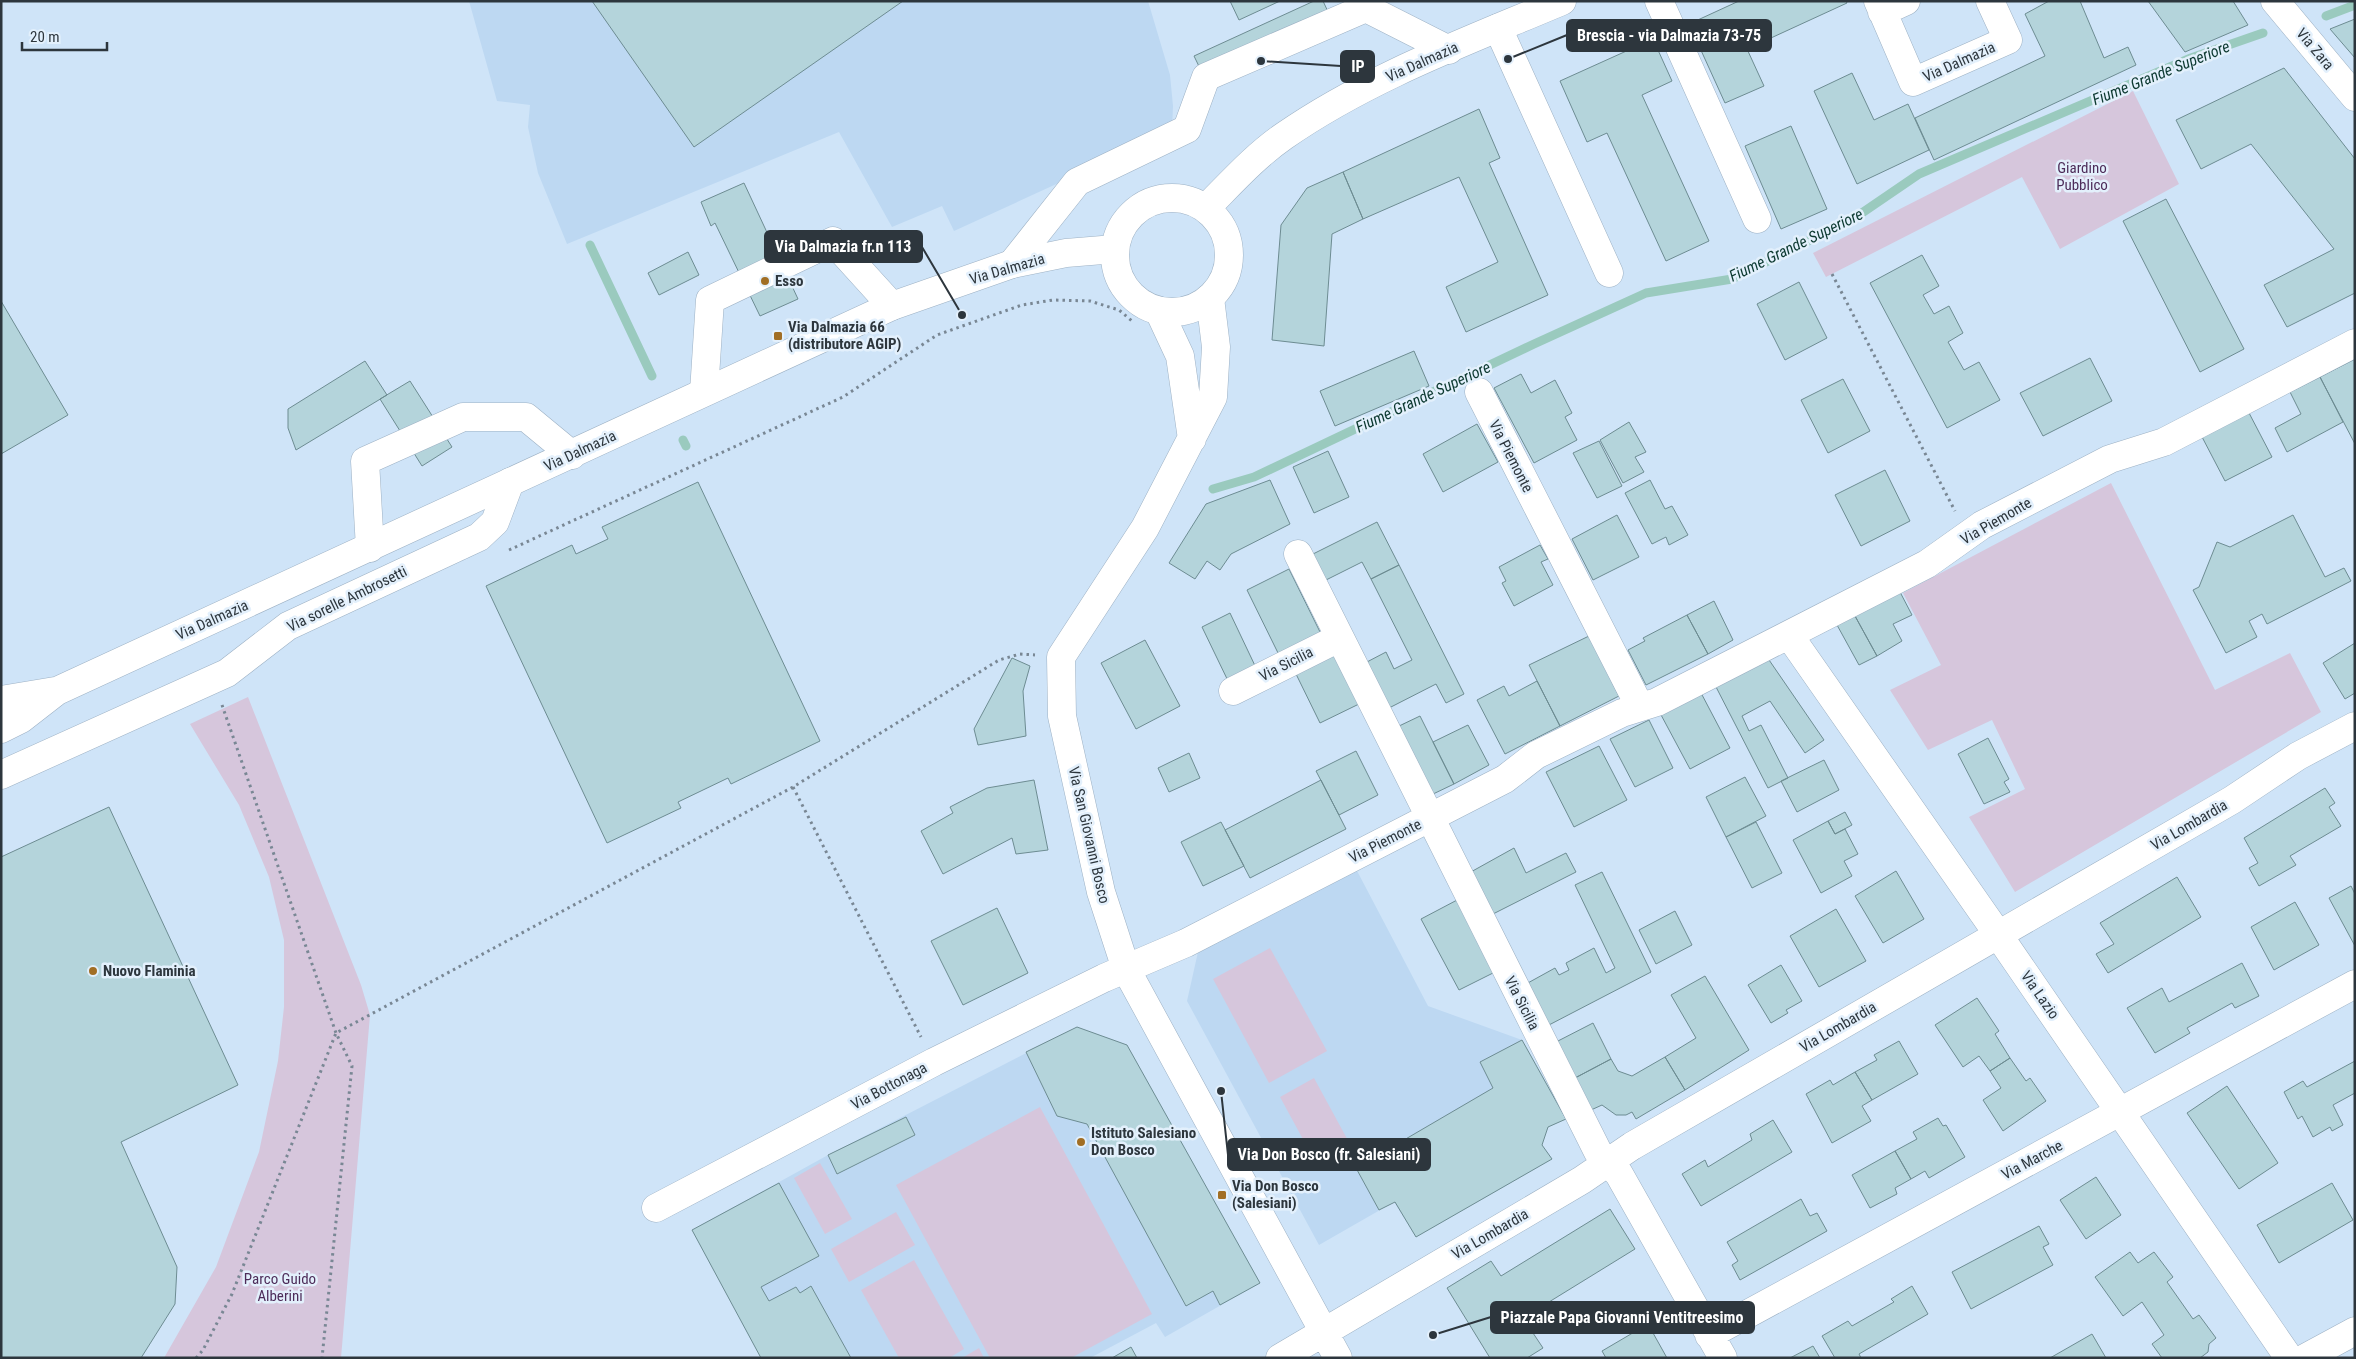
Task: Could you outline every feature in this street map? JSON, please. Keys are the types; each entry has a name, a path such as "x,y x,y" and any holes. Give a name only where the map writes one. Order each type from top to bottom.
{"street":[{"name":"Via Dalmazia","path":"1206,208 1247,166 1283,136 1337,103 1394,74 1562,1"},
{"path":"1659,1 1757,219"},
{"name":"Via Dalmazia","path":"1889,5 1913,82 2008,40 1990,1"},
{"name":"Via Zara","path":"2275,1 2355,98"},
{"path":"1012,264 1077,182 1187,130 1206,77 1366,8 1449,50"},
{"path":"1498,28 1609,273"},
{"path":"1148,318 1186,311 1199,306 1210,298 1225,278 1230,253 1228,240 1223,228 1216,217 1206,208 1184,198 1160,198 1138,208 1122,226 1115,249 1115,263 1125,288 1148,318 1180,356 1192,439"},
{"path":"704,392 710,300 833,241 892,306"},
{"name":"Via Dalmazia","path":"1,729 21,719 57,691 892,306 1012,264 1066,253 1115,249"},
{"name":"Via San Giovanni Bosco","path":"1210,298 1216,347 1213,397 1145,528 1061,657 1062,716 1100,892 1126,968 1338,1358"},
{"name":"Via Piemonte","path":"1126,968 1186,943 1506,779 1536,755 1622,713 1656,702 1927,564 1982,525 2110,459 2164,442 2355,343"},
{"name":"Via Piemonte","path":"1479,392 1640,707"},
{"path":"370,548 365,461 463,416 526,417 572,455"},
{"name":"Via sorelle Ambrosetti","path":"1,775 227,673 288,626 479,537 495,522 510,482"},
{"name":"Via Sicilia","path":"1298,554 1338,638 1598,1152 1619,1174 1716,1346"},
{"name":"Via Lazio","path":"1789,635 1998,934 2289,1358"},
{"name":"Via Sicilia","path":"1233,691 1338,638"},
{"name":"Via Dalmazia","path":"1,700 57,691"},
{"name":"Via Lombardia","path":"1280,1358 1574,1185 1632,1146 2232,800 2298,756 2355,726"},
{"name":"Via Bottonaga","path":"656,1208 934,1062 1126,968"},
{"name":"Via Marche","path":"1716,1346 2121,1112 2355,984"},
{"path":"2305,1358 2355,1331"}],"path":[{"path":"1832,274 1968,536"},
{"path":"502,553 844,397 937,335 1022,305 1053,300 1090,301 1148,318"},
{"path":"196,1358 203,1350 232,1294 336,1033 793,787 999,660 1020,654"},
{"path":"220,700 336,1033 352,1066 322,1358"},
{"path":"793,787 934,1062"}],"shaded area":[{"path":"469,1 1148,1 1170,75 1173,106 1172,131 954,231 942,206 892,227 839,132 567,244 538,173 528,127 530,105 497,101"},
{"path":"1355,867 1428,1006 1522,1040 1566,1119 1548,1127 1542,1145 1552,1159 1416,1237 1394,1202 1319,1245 1187,1001 1198,952"},
{"path":"1077,1027 1127,1045 1260,1283 1165,1337 1156,1323 1090,1358 761,1358 692,1230 828,1155"}],"green space":[{"name":"Giardino Pubblico","path":"2133,91 2179,184 2060,249 2022,177 1826,277 1813,253"},
{"path":"2111,483 2215,690 2290,653 2321,712 2015,892 1969,817 2025,789 1992,720 1928,750 1890,690 1941,665 1903,593"},
{"name":"Parco Guido Alberini","path":"248,697 361,985 370,1015 341,1358 164,1358 216,1267 259,1152 278,1061 284,1007 284,940 269,877 239,805 190,724"},
{"path":"1270,948 1327,1051 1269,1083 1213,979"},
{"path":"1314,1078 1351,1146 1317,1165 1280,1097"},
{"path":"1040,1107 1152,1314 1071,1358 990,1358 896,1185"},
{"path":"820,1163 852,1219 825,1234 794,1178"},
{"path":"896,1212 915,1245 849,1282 831,1249"},
{"path":"914,1260 964,1349 949,1358 899,1358 861,1290"},
{"path":"979,1348 984,1358 962,1358"}],"building":[{"path":"592,1 903,1 694,147"},
{"path":"1230,1 1280,1 1239,20"},
{"path":"1314,1 1323,1 1336,29 1209,87 1194,56"},
{"path":"1739,1 1846,1 1847,3 1747,49 1764,86 1725,103 1689,24"},
{"path":"2049,1 2080,1 2104,58 2128,47 2136,65 1934,160 1915,118 2045,56 2025,14"},
{"path":"2148,1 2233,1 2248,25 2185,52"},
{"path":"2355,19 2355,58 2330,29"},
{"path":"1653,39 1672,81 1642,95 1709,241 1666,261 1607,133 1587,142 1560,81"},
{"path":"2284,68 2355,159 2355,293 2287,327 2264,285 2334,249 2251,144 2201,169 2176,120"},
{"path":"1852,73 1874,120 1908,104 1929,150 1857,184 1814,91"},
{"path":"1479,109 1500,158 1489,163 1548,295 1466,332 1446,287 1498,262 1459,177 1363,219 1343,172"},
{"path":"1791,126 1827,209 1781,229 1745,146"},
{"path":"1343,172 1363,219 1332,234 1324,346 1272,340 1281,225 1307,188"},
{"path":"744,183 798,299 760,316 715,223 711,226 701,202"},
{"path":"2166,199 2244,349 2200,372 2123,221"},
{"path":"688,252 699,275 659,295 648,273"},
{"path":"1922,255 1939,286 1923,295 1934,314 1949,306 1963,333 1948,342 1964,370 1979,362 2000,400 1947,428 1870,283"},
{"path":"1799,282 1827,338 1785,360 1757,304"},
{"path":"1,301 68,415 1,454"},
{"path":"1414,351 1429,386 1335,426 1320,391"},
{"path":"2090,358 2112,401 2043,436 2020,393"},
{"path":"2355,359 2355,444 2320,377"},
{"path":"365,361 387,395 296,450 288,428 288,409"},
{"path":"1521,374 1531,393 1555,380 1572,413 1565,417 1577,440 1534,463 1494,388"},
{"path":"2320,377 2343,422 2287,452 2275,428 2301,414 2290,392"},
{"path":"1843,379 1870,431 1828,453 1801,400"},
{"path":"410,381 452,447 422,466 380,399"},
{"path":"2248,411 2272,457 2225,481 2201,435"},
{"path":"1629,422 1646,452 1635,457 1644,472 1623,483 1600,440"},
{"path":"1477,424 1498,462 1443,492 1423,454"},
{"path":"1599,441 1622,486 1597,498 1573,453"},
{"path":"1328,451 1349,497 1314,513 1293,467"},
{"path":"1885,470 1910,521 1861,546 1835,495"},
{"path":"1270,480 1290,524 1231,554 1220,570 1207,561 1195,579 1169,563 1206,504"},
{"path":"1650,480 1665,509 1672,506 1688,535 1669,545 1666,537 1652,544 1625,493"},
{"path":"698,482 820,741 731,784 728,778 678,802 681,808 607,843 486,586 572,545 576,554 608,539 602,527"},
{"path":"1617,515 1639,557 1593,580 1572,539"},
{"path":"2293,515 2325,577 2344,568 2351,581 2267,624 2262,614 2249,621 2257,637 2226,653 2193,590 2199,587 2217,542 2230,547"},
{"path":"1377,522 1399,565 1371,579 1362,562 1324,581 1311,555"},
{"path":"1540,545 1548,559 1541,562 1553,585 1514,606 1502,583 1506,581 1499,567"},
{"path":"1399,565 1464,694 1446,703 1436,684 1389,708 1365,663 1386,652 1394,669 1412,660 1371,579"},
{"path":"1289,569 1322,636 1280,657 1247,590"},
{"path":"1900,592 1912,615 1893,624 1902,641 1877,656 1855,616"},
{"path":"1714,601 1733,640 1708,654 1687,615"},
{"path":"1230,613 1258,672 1230,685 1202,627"},
{"path":"1687,615 1708,654 1646,685 1628,650 1645,641 1643,638"},
{"path":"1855,616 1877,656 1859,665 1837,625"},
{"path":"1589,636 1619,696 1560,726 1529,665"},
{"path":"1145,640 1180,706 1136,729 1101,663"},
{"path":"2355,643 2355,693 2345,699 2323,663"},
{"path":"1335,655 1359,704 1320,723 1296,674"},
{"path":"1767,657 1824,740 1805,753 1770,701 1742,716 1749,731 1761,725 1788,778 1768,788 1715,685"},
{"path":"1012,658 1030,666 1023,691 1026,736 978,745 974,729"},
{"path":"1537,681 1560,726 1505,754 1477,700 1504,686 1509,696"},
{"path":"1700,691 1730,748 1690,769 1660,713"},
{"path":"1420,716 1454,784 1431,795 1397,727"},
{"path":"1649,720 1673,768 1635,787 1610,739"},
{"path":"1468,725 1489,765 1454,784 1433,742"},
{"path":"1988,738 2009,779 2004,782 2010,792 1984,804 1958,754"},
{"path":"1599,746 1627,800 1574,827 1546,772"},
{"path":"1356,751 1378,795 1339,815 1316,771"},
{"path":"1189,753 1200,778 1169,792 1158,768"},
{"path":"1824,760 1839,790 1797,812 1781,781"},
{"path":"1745,777 1766,816 1726,837 1706,797"},
{"path":"1034,780 1048,850 1016,854 1012,838 943,874 921,831 953,813 950,807 987,788"},
{"path":"1321,780 1346,829 1250,878 1225,830"},
{"path":"2325,788 2335,803 2329,807 2341,826 2290,856 2296,865 2259,886 2249,868 2258,863 2244,838"},
{"name":"Nuovo Flaminia","path":"109,807 238,1085 121,1142 177,1267 175,1304 141,1358 1,1358 1,857"},
{"path":"1845,812 1852,825 1835,834 1828,821"},
{"path":"1828,821 1835,834 1845,829 1858,854 1844,861 1852,876 1821,893 1793,840"},
{"path":"1221,822 1244,866 1203,886 1181,842"},
{"path":"1756,822 1782,873 1752,888 1726,837"},
{"path":"1514,848 1526,873 1566,853 1576,872 1491,915 1469,873"},
{"path":"1896,871 1924,919 1883,943 1855,896"},
{"path":"1602,872 1651,972 1547,1026 1526,984 1555,968 1559,975 1569,970 1566,963 1594,948 1606,973 1615,968 1575,885"},
{"path":"2177,877 2201,917 2108,973 2096,954 2114,944 2100,923"},
{"path":"2351,886 2355,894 2355,946 2329,898"},
{"path":"1459,899 1497,971 1459,990 1421,919"},
{"path":"2295,902 2319,945 2274,970 2251,927"},
{"path":"997,908 1028,973 963,1005 931,941"},
{"path":"1836,909 1866,961 1819,987 1790,936"},
{"path":"1675,911 1692,945 1656,964 1639,930"},
{"path":"2242,963 2259,996 2235,1008 2232,1003 2187,1028 2190,1033 2155,1053 2127,1008 2162,988 2169,1002"},
{"path":"1781,965 1802,1001 1786,1010 1788,1013 1771,1023 1748,985"},
{"path":"1705,976 1749,1050 1685,1090 1665,1057 1696,1038 1671,995"},
{"path":"1977,998 1999,1031 1995,1034 2010,1058 1990,1071 1979,1056 1963,1067 1935,1025"},
{"path":"1593,1023 1611,1059 1575,1078 1556,1042"},
{"path":"1077,1027 1127,1045 1260,1283 1220,1305 1213,1291 1186,1306 1087,1124 1057,1116 1026,1052"},
{"path":"1522,1040 1566,1119 1548,1127 1542,1145 1552,1159 1416,1237 1395,1202 1379,1210 1356,1168 1493,1088 1480,1062"},
{"path":"1899,1041 1918,1074 1872,1100 1855,1072 1877,1060 1874,1055"},
{"path":"1665,1057 1685,1090 1636,1119 1632,1112 1626,1115 1616,1115 1602,1105 1591,1110 1575,1078 1611,1059 1618,1071 1632,1076"},
{"path":"2010,1058 2026,1081 2030,1078 2046,1101 2003,1131 1983,1100 2001,1088 1990,1071"},
{"path":"2355,1061 2355,1093 2333,1105 2343,1125 2332,1131 2330,1127 2313,1137 2302,1116 2298,1119 2284,1092 2303,1081 2307,1087"},
{"path":"1855,1072 1872,1100 1862,1106 1871,1121 1832,1143 1806,1094 1830,1080 1833,1085"},
{"path":"2227,1086 2278,1163 2239,1189 2187,1113"},
{"path":"906,1117 915,1135 837,1174 828,1155"},
{"path":"1938,1118 1943,1126 1946,1125 1965,1157 1929,1178 1925,1171 1911,1179 1895,1151 1917,1139 1913,1132"},
{"path":"1773,1120 1792,1152 1701,1206 1682,1174 1705,1160 1708,1167 1752,1140 1750,1134"},
{"path":"1895,1151 1911,1179 1895,1188 1897,1194 1870,1208 1852,1175"},
{"path":"2096,1177 2121,1215 2086,1239 2060,1200"},
{"path":"779,1183 819,1256 761,1287 769,1301 796,1287 800,1293 811,1286 851,1358 761,1358 692,1230"},
{"path":"2332,1183 2353,1220 2279,1263 2257,1225"},
{"path":"1801,1199 1810,1216 1817,1213 1827,1231 1740,1280 1732,1265 1738,1261 1727,1242"},
{"path":"1610,1209 1635,1249 1523,1318 1543,1348 1527,1358 1490,1358 1447,1288 1491,1261 1501,1276"},
{"path":"2039,1226 2049,1244 2043,1247 2053,1265 1971,1309 1952,1272"},
{"path":"2130,1252 2138,1263 2154,1252 2173,1277 2167,1282 2193,1319 2199,1315 2216,1338 2209,1344 2208,1352 2200,1358 2162,1358 2152,1344 2164,1335 2142,1302 2123,1316 2095,1277"},
{"path":"1912,1286 1928,1314 1859,1354 1861,1358 1835,1358 1822,1336 1848,1321 1852,1326 1894,1302 1891,1299"},
{"path":"1648,1324 1667,1358 1606,1358 1602,1351"},
{"path":"2092,1334 2106,1358 2050,1358"},
{"path":"1813,1346 1820,1358 1790,1358"},
{"path":"1131,1347 1137,1358 1112,1358"}],"waterway":[{"name":"Fiume Grande Superiore","path":"2326,16 2355,5"},
{"name":"Fiume Grande Superiore","path":"1213,489 1254,477 1646,293 1732,279 1856,217 1919,174 2191,58 2263,33"},
{"path":"590,245 652,376"},
{"path":"683,440 686,446"}],"place":[{"name":"Brescia - via Dalmazia 73-75","path":"1508,59"},
{"name":"IP","path":"1261,61"},
{"name":"Esso","path":"765,281"},
{"name":"Via Dalmazia fr.n 113","path":"962,315"},
{"name":"Via Dalmazia 66 (distributore AGIP)","path":"778,336"},
{"name":"Nuovo Flaminia","path":"93,971"},
{"name":"Via Don Bosco (fr. Salesiani)","path":"1221,1091"},
{"name":"Istituto Salesiano Don Bosco","path":"1081,1142"},
{"name":"Via Don Bosco (Salesiani)","path":"1222,1195"},
{"name":"Piazzale Papa Giovanni Ventitreesimo","path":"1433,1335"}]}
